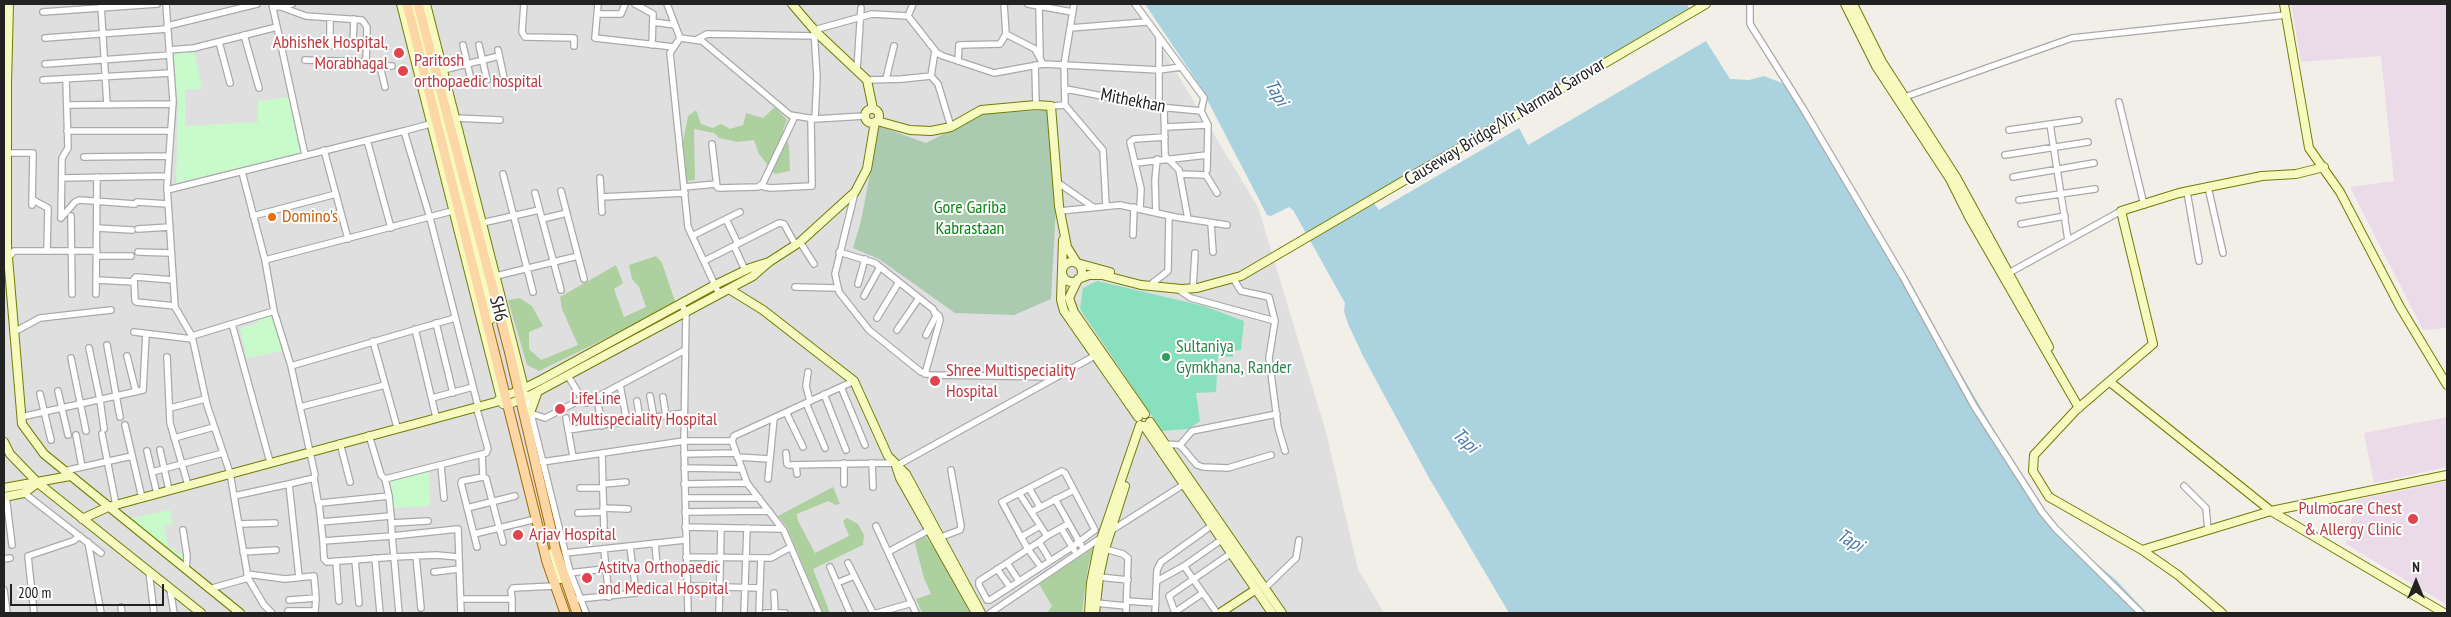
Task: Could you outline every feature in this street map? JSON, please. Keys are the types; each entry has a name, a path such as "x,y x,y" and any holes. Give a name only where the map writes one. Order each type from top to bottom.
{"main road":[{"name":"SH6","path":"407,4 454,210 512,397 556,551 567,573 576,600 577,613"},
{"name":"SH6","path":"418,4 512,397 536,519 564,613"}],"street":[{"path":"9,4 6,245 9,255 22,424 44,454 240,613"},
{"path":"43,12 101,6 157,4"},
{"path":"166,4 173,104 167,190 175,306 192,337 205,399 230,473 248,576 264,606 272,613"},
{"path":"45,38 103,35 167,28 257,4"},
{"path":"274,5 292,4"},
{"path":"265,260 430,218 454,210 400,4"},
{"path":"413,4 485,287 485,298 555,561 573,613"},
{"path":"426,4 521,372 512,397 550,557 569,613"},
{"path":"524,4 522,32 526,37 574,38 574,46"},
{"path":"598,4 595,38 674,47"},
{"path":"598,14 621,14 625,4"},
{"path":"635,4 653,14 652,45"},
{"path":"667,4 680,38"},
{"path":"792,4 814,33 867,80 873,109 879,115 866,169 855,192 839,252 835,269 837,288 869,330 925,374 1057,377"},
{"path":"908,16 913,4"},
{"path":"958,62 959,45 1000,44 1006,34 1004,4"},
{"path":"1028,4 1052,6 1072,12"},
{"path":"1074,4 1064,65 1065,105 1103,150 1106,206"},
{"path":"1135,4 1146,22 1204,98 1201,112 1208,125 1207,170"},
{"name":"Causeway Bridge/Vir Narmad Sarovar","path":"1150,285 1193,288 1241,276 1706,4"},
{"path":"1750,4 1750,24 1804,110 1903,277 1974,406 2042,512 2054,528 2141,613"},
{"path":"1845,4 1859,36 1956,177 2006,274 2080,406"},
{"path":"1853,4 1901,98"},
{"path":"2284,4 2309,148 2340,192 2400,307 2447,385"},
{"path":"274,5 306,16 362,20 367,27 365,62"},
{"path":"274,5 304,155"},
{"path":"101,6 107,105"},
{"path":"857,70 860,17 858,6"},
{"path":"858,6 870,14"},
{"path":"1038,6 1040,56"},
{"path":"696,40 707,34 814,33 870,14 908,16 939,55 999,73 1044,64 1159,70 1181,67"},
{"path":"1901,98 2072,38 2286,15"},
{"path":"330,18 330,46"},
{"path":"353,45 354,19"},
{"path":"653,22 675,25"},
{"path":"1070,28 1146,22"},
{"path":"45,64 105,60 169,52 194,48 277,27"},
{"path":"712,144 716,184 720,188 812,186 812,118 817,82 814,33"},
{"path":"1006,34 1035,49 1044,64"},
{"path":"244,35 260,88"},
{"path":"680,38 702,41 790,115 812,118 865,116"},
{"path":"680,38 670,53 688,226 719,294"},
{"path":"1159,39 1159,70 1165,127 1165,156 1177,166 1180,174 1188,219"},
{"path":"219,42 230,84"},
{"path":"479,45 487,80"},
{"path":"463,46 470,80"},
{"path":"886,79 894,46"},
{"path":"930,76 935,51"},
{"path":"443,70 482,60 499,53 504,78"},
{"path":"305,60 365,62 370,66 392,66"},
{"path":"380,66 386,88"},
{"path":"1035,66 1036,105"},
{"path":"44,80 171,73"},
{"path":"867,80 930,76 938,84 951,127"},
{"path":"66,79 68,148 63,155 61,218 79,200 97,203 168,204"},
{"name":"Mithekhan","path":"1066,89 1162,108 1201,112"},
{"path":"2120,102 2144,204"},
{"path":"67,105 173,104"},
{"path":"865,116 869,122 917,131 931,131 951,127 982,110 1036,105 1065,105"},
{"path":"1051,106 1063,233 1061,300 1064,312 1094,357 1141,415 1149,416 1103,536 1091,583 1089,613"},
{"path":"865,116 866,112 873,109"},
{"path":"760,186 794,116"},
{"path":"455,118 500,120"},
{"path":"2009,130 2079,120"},
{"path":"167,190 430,124"},
{"path":"2050,124 2068,240"},
{"path":"1165,127 1208,125"},
{"path":"67,131 171,131"},
{"path":"385,479 482,454 487,452 488,449 430,218 404,131"},
{"name":"Mithekhan","path":"1136,163 1130,142 1134,139 1165,137"},
{"path":"366,140 391,228"},
{"path":"2005,155 2088,142"},
{"path":"324,150 348,239"},
{"path":"7,153 33,153 32,203 48,208 47,250"},
{"path":"1133,235 1141,189 1136,163 1207,154"},
{"path":"84,157 169,156"},
{"path":"1156,213 1155,180 1157,159"},
{"path":"2013,177 2094,164"},
{"path":"2006,274 2121,211 2208,187 2262,176 2296,174 2324,167"},
{"path":"242,172 265,260 274,312 291,366 315,475 318,502"},
{"path":"503,174 534,292"},
{"path":"1180,174 1206,175 1217,192"},
{"path":"62,178 168,176"},
{"path":"96,294 97,177"},
{"path":"600,178 602,212"},
{"path":"1057,182 1093,207"},
{"path":"601,197 684,190 716,184"},
{"path":"2208,187 2223,253"},
{"path":"2019,200 2095,189"},
{"path":"561,191 584,279"},
{"path":"82,519 108,507 397,427 538,391 754,276 769,262 798,243 855,192"},
{"path":"2187,192 2199,261"},
{"path":"535,193 561,290"},
{"path":"253,216 336,194"},
{"path":"1060,211 1106,206 1137,208 1169,216 1227,225"},
{"path":"482,223 539,210"},
{"path":"2121,211 2153,344 2080,406 2051,435 2034,455 2033,470 2049,497 2142,550 2178,575 2222,613"},
{"path":"692,236 740,212"},
{"path":"542,219 567,213"},
{"path":"71,216 72,294"},
{"path":"1062,272 1066,280 1072,282 1089,275 1102,274 1141,285 1150,285 1168,271 1169,216"},
{"path":"2021,224 2065,216"},
{"path":"726,219 745,270"},
{"path":"704,261 781,222 814,264"},
{"path":"1211,222 1213,252"},
{"path":"97,228 135,229 170,227"},
{"path":"1063,233 1070,255 1082,271 1069,298 1071,306 1141,415 1144,425 1182,485 1272,613"},
{"path":"9,255 47,250 132,256"},
{"path":"138,252 171,253"},
{"path":"839,252 865,259 880,267 939,316 940,320 925,374"},
{"path":"1193,288 1195,253"},
{"path":"496,276 578,256"},
{"path":"858,284 865,259"},
{"path":"512,397 714,285 745,270 769,262"},
{"path":"1062,272 1066,264 1071,262 1142,280 1150,285"},
{"path":"864,296 880,267"},
{"path":"173,280 136,277 134,282 135,301 175,306"},
{"path":"1233,278 1241,291 1269,297 1275,321 1269,358 1277,414 1285,451"},
{"path":"96,280 134,282"},
{"path":"877,318 899,282"},
{"path":"796,288 837,288"},
{"path":"1175,288 1191,298 1275,321"},
{"path":"729,289 764,310 854,381 888,456 906,474 981,613"},
{"path":"897,330 919,298"},
{"path":"681,304 686,312 684,498 688,613"},
{"path":"14,332 40,318 111,310"},
{"path":"134,332 192,337 274,312"},
{"path":"926,335 936,314"},
{"path":"291,366 455,318"},
{"path":"436,323 453,392"},
{"path":"232,324 270,462"},
{"path":"415,329 436,417"},
{"path":"21,416 143,389 146,334"},
{"path":"373,341 397,427"},
{"path":"107,345 120,417"},
{"path":"89,348 100,400 103,432 116,505"},
{"path":"568,376 586,403 685,350"},
{"path":"786,453 787,464 796,465 844,463 895,464 1101,352"},
{"path":"127,356 136,392"},
{"path":"167,357 174,438 188,485"},
{"path":"71,358 86,430"},
{"path":"521,372 529,378 540,380"},
{"path":"808,372 806,386 808,402 826,448"},
{"path":"819,613 782,529 747,483 732,441 734,436 854,381"},
{"path":"2110,382 2271,511 2444,613"},
{"path":"300,407 385,385"},
{"path":"620,385 627,422"},
{"path":"432,398 473,387"},
{"path":"841,387 864,445"},
{"path":"58,391 68,435"},
{"path":"538,391 530,413 565,553 567,573 632,566"},
{"path":"40,394 51,440"},
{"path":"824,394 846,450"},
{"path":"650,396 654,418"},
{"path":"512,397 530,413 545,418 582,399"},
{"path":"662,397 666,416"},
{"path":"597,398 602,426"},
{"path":"170,408 205,399"},
{"path":"637,401 640,420"},
{"path":"786,412 803,447"},
{"path":"568,430 684,413"},
{"path":"1180,445 1192,431 1277,414"},
{"path":"566,418 573,457"},
{"path":"768,479 774,418"},
{"path":"1144,425 1166,444 1282,613"},
{"path":"1095,613 1099,577 1105,549 1144,425"},
{"path":"125,426 142,498"},
{"path":"174,438 214,427"},
{"path":"76,435 82,467"},
{"path":"369,435 389,496 399,613"},
{"path":"542,462 684,441 732,441"},
{"path":"4,442 10,454 38,483 197,612"},
{"path":"340,443 350,482"},
{"path":"1166,444 1180,445 1196,465 1204,467 1228,468 1271,455"},
{"path":"160,450 170,490"},
{"path":"147,451 157,494"},
{"path":"152,472 223,453"},
{"path":"602,453 604,531"},
{"path":"482,454 483,477 486,478 503,542"},
{"path":"684,454 736,455 770,459"},
{"path":"4,494 82,467 132,456"},
{"path":"844,463 844,484"},
{"path":"872,463 873,487"},
{"path":"895,464 900,478 976,613"},
{"path":"441,465 444,498"},
{"path":"796,465 797,474"},
{"path":"684,468 741,469"},
{"path":"941,537 960,530 961,526 951,470"},
{"path":"1040,567 1028,548 1021,537 1002,503 1062,471 1095,529 1072,547 990,600 985,598 978,583 1028,548 1068,524"},
{"path":"2142,550 2271,511 2447,475"},
{"path":"477,547 461,481 483,477"},
{"path":"234,496 314,478"},
{"path":"990,613 1112,530 1191,480"},
{"path":"580,488 626,482"},
{"path":"4,494 24,493 38,483"},
{"path":"684,484 747,483"},
{"path":"289,484 299,577"},
{"path":"2184,486 2206,508 2208,530"},
{"path":"1029,488 1040,507"},
{"path":"1031,512 1074,490"},
{"path":"24,493 101,553"},
{"path":"1019,493 1047,536"},
{"path":"4,494 12,545"},
{"path":"389,496 320,504 322,541 326,562 416,556 459,557"},
{"path":"467,508 515,496"},
{"path":"684,498 758,498"},
{"path":"1055,500 1084,549"},
{"path":"578,513 628,509"},
{"path":"685,512 769,511"},
{"path":"321,522 391,516"},
{"path":"474,534 536,519"},
{"path":"391,523 428,521"},
{"path":"239,524 275,523"},
{"path":"876,526 916,613"},
{"path":"1021,537 1040,526"},
{"path":"1155,613 1157,570 1161,562 1211,526"},
{"path":"685,527 782,529"},
{"path":"719,613 721,528"},
{"path":"744,613 747,528"},
{"path":"1061,528 1076,554"},
{"path":"322,541 458,529 461,613"},
{"path":"183,530 187,556 186,570"},
{"path":"888,552 929,530"},
{"path":"34,613 28,556 73,541 80,536"},
{"path":"565,553 685,540"},
{"path":"1157,581 1184,566 1221,540"},
{"path":"1184,566 1219,613 1264,586 1296,558 1299,540"},
{"path":"88,542 101,613"},
{"path":"1039,542 1050,560"},
{"path":"655,543 657,566"},
{"path":"630,547 635,584"},
{"path":"686,557 720,559 775,557 790,547"},
{"path":"1105,549 1123,554 1128,558 1126,613"},
{"path":"243,552 276,550"},
{"path":"604,550 609,597"},
{"path":"1203,593 1175,613 1168,596 1230,554"},
{"path":"416,556 421,608"},
{"path":"375,558 380,613"},
{"path":"759,613 761,558"},
{"path":"355,560 358,603"},
{"path":"336,561 338,601"},
{"path":"848,563 873,613"},
{"path":"1007,563 1019,581"},
{"path":"830,567 850,613"},
{"path":"434,572 459,569"},
{"path":"998,569 1010,587"},
{"path":"149,572 154,613"},
{"path":"210,589 248,576 285,579 314,576 316,610 311,612 288,611"},
{"path":"837,583 854,576"},
{"path":"1099,577 1128,580"},
{"path":"512,613 510,591 512,588 555,586"},
{"path":"687,586 760,588"},
{"path":"170,589 174,613"},
{"path":"4,590 7,613"},
{"path":"576,600 636,593"},
{"path":"774,594 776,612"},
{"path":"289,600 316,598"},
{"path":"460,599 512,599"},
{"path":"576,600 586,613"},
{"path":"877,613 912,603"},
{"path":"1096,603 1156,603"},
{"path":"765,613 785,613"}],"shaded area":[{"path":"4,4 1135,4 1258,207 1326,432 1358,569 1384,613 4,613"},
{"path":"2291,4 2447,4 2447,328 2423,330 2350,187 2394,181 2381,56 2301,62"},
{"path":"2447,417 2447,467 2374,483 2364,433"},
{"path":"2447,481 2447,605 2346,544 2356,500"}],"green space":[{"path":"194,50 202,89 185,90 186,126 258,122 258,101 290,97 303,153 176,183 178,105 173,52"},
{"path":"775,107 787,120 783,130 789,146 790,171 775,174 759,154 754,140 738,142 719,138 714,133 694,129 695,180 687,181 682,147 688,116 696,110 701,124 713,128 721,124 730,129 743,125 746,113 763,118"},
{"name":"Gore Gariba Kabrastaan","path":"1047,110 1056,207 1051,299 1014,315 955,313 879,259 853,248 861,221 879,126 926,143 982,114"},
{"path":"656,256 662,263 676,304 539,371 527,365 508,300 520,298 532,306 543,326 529,332 529,349 541,360 578,345 562,309 560,297 616,265 623,283 614,289 624,317 646,307 639,287 632,279 629,265"},
{"name":"Sultaniya Gymkhana, Rander","path":"1097,281 1204,306 1244,321 1241,350 1233,351 1233,357 1218,356 1216,392 1196,393 1200,421 1189,429 1162,431 1080,309 1083,288"},
{"path":"273,313 283,351 247,358 240,328 258,323 257,318"},
{"path":"429,470 430,506 393,508 387,481"},
{"path":"833,487 840,504 836,505 828,501 797,514 798,521 815,553 849,536 843,521 847,518 858,524 864,535 863,545 813,569 830,613 823,613 787,527 778,516"},
{"path":"170,510 173,524 164,526 169,549 175,548 176,554 186,552 186,568 127,519"},
{"path":"925,535 970,613 922,613 916,599 931,594 924,578 914,540"},
{"path":"1093,548 1088,568 1082,613 1047,613 1052,606 1039,584"}],"water":[{"name":"Tapi","path":"1145,4 1687,4 1689,8 1369,197 1379,210 1519,128 1528,145 1706,41 1730,79 1749,80 1764,76 1787,85 1868,215 2038,505 2068,539 2117,581 2147,613 1509,613 1428,476 1363,356 1348,324 1344,311 1345,303 1293,210 1289,207 1271,216 1267,215 1200,86"}],"place":[{"name":"Abhishek Hospital, Morabhagal","path":"399,53"},
{"name":"Paritosh orthopaedic hospital","path":"403,71"},
{"name":"Domino's","path":"272,217"},
{"name":"Sultaniya Gymkhana, Rander","path":"1166,357"},
{"name":"Shree Multispeciality Hospital","path":"935,381"},
{"name":"LifeLine Multispeciality Hospital","path":"560,409"},
{"name":"Pulmocare Chest & Allergy Clinic","path":"2413,519"},
{"name":"Arjav Hospital","path":"518,535"},
{"name":"Astitva Orthopaedic and Medical Hospital","path":"587,578"}]}
